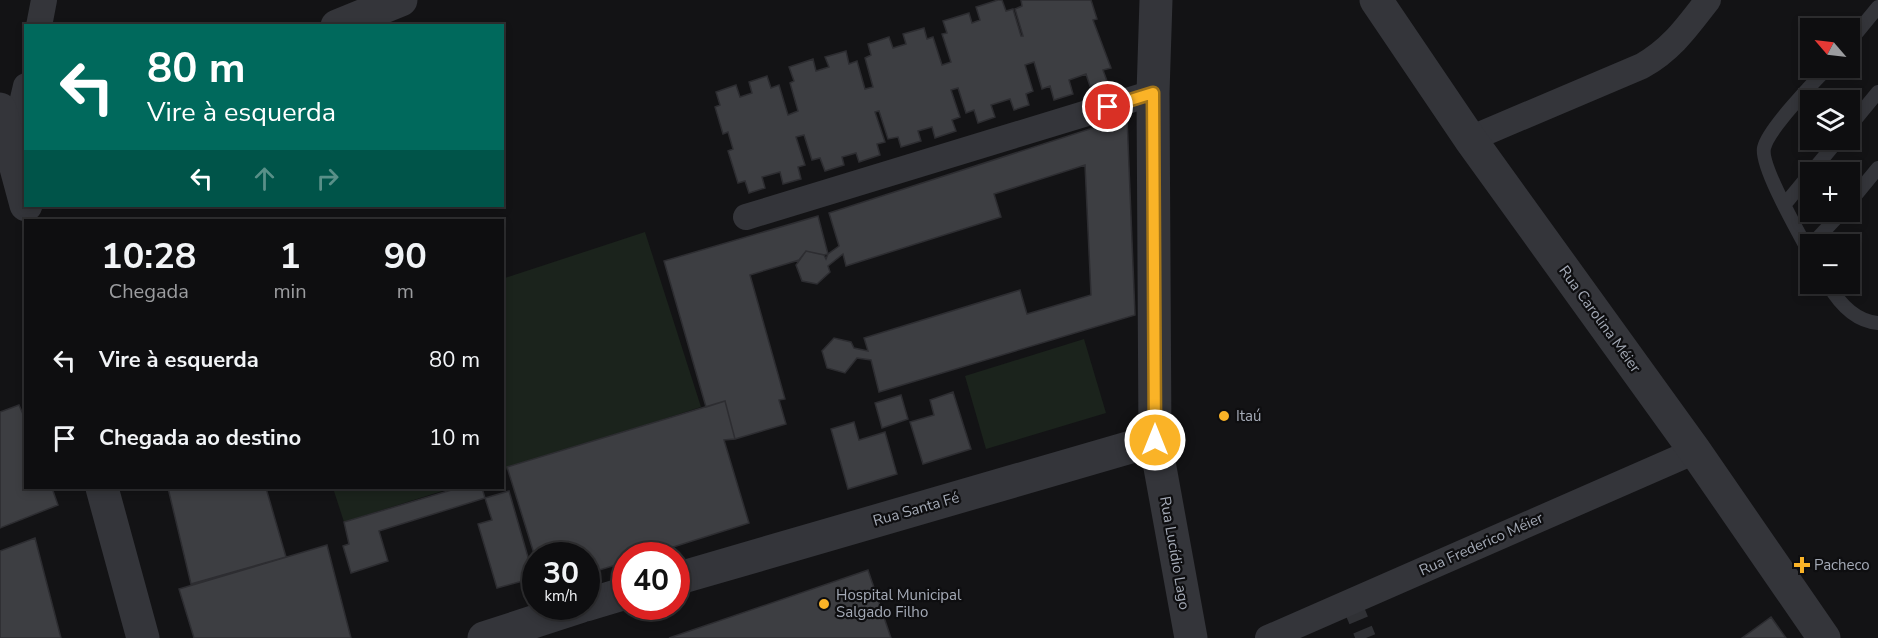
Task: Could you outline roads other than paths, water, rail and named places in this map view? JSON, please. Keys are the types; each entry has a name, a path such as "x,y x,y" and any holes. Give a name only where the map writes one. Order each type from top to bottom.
{"street":[{"path":"39,24 44,0"},
{"path":"342,24 401,0"},
{"name":"Rua Lucídio Lago","path":"1156,0 1153,93 1155,440 1191,638"},
{"name":"Rua Carolina Méier","path":"1376,0 1470,139 1695,451 1824,638"},
{"path":"1470,139 1642,66 1660,55 1678,38 1708,0"},
{"path":"746,217 1153,93"},
{"path":"12,151 24,95"},
{"path":"0,109 24,197"},
{"name":"Rua Santa Fé","path":"690,575 1155,440"},
{"name":"Rua Frederico Méier","path":"1268,638 1695,451"},
{"path":"102,489 143,638"},
{"path":"484,638 539,620"}],"lane":[{"path":"1860,29 1878,7"},
{"path":"1802,234 1769,175 1763,157 1765,144 1771,133 1818,78"},
{"path":"1860,114 1878,92"},
{"path":"1785,204 1830,150"},
{"path":"1860,194 1873,183 1878,168"},
{"path":"1822,234 1833,222"},
{"path":"1834,294 1839,303 1853,314 1878,323"}],"tunnel":[{"path":"1351,602 1366,638"}],"place":[{"name":"Itaú","path":"1224,416"},
{"name":"Pacheco","path":"1802,565"},
{"name":"Hospital Municipal Salgado Filho","path":"824,604"}]}
